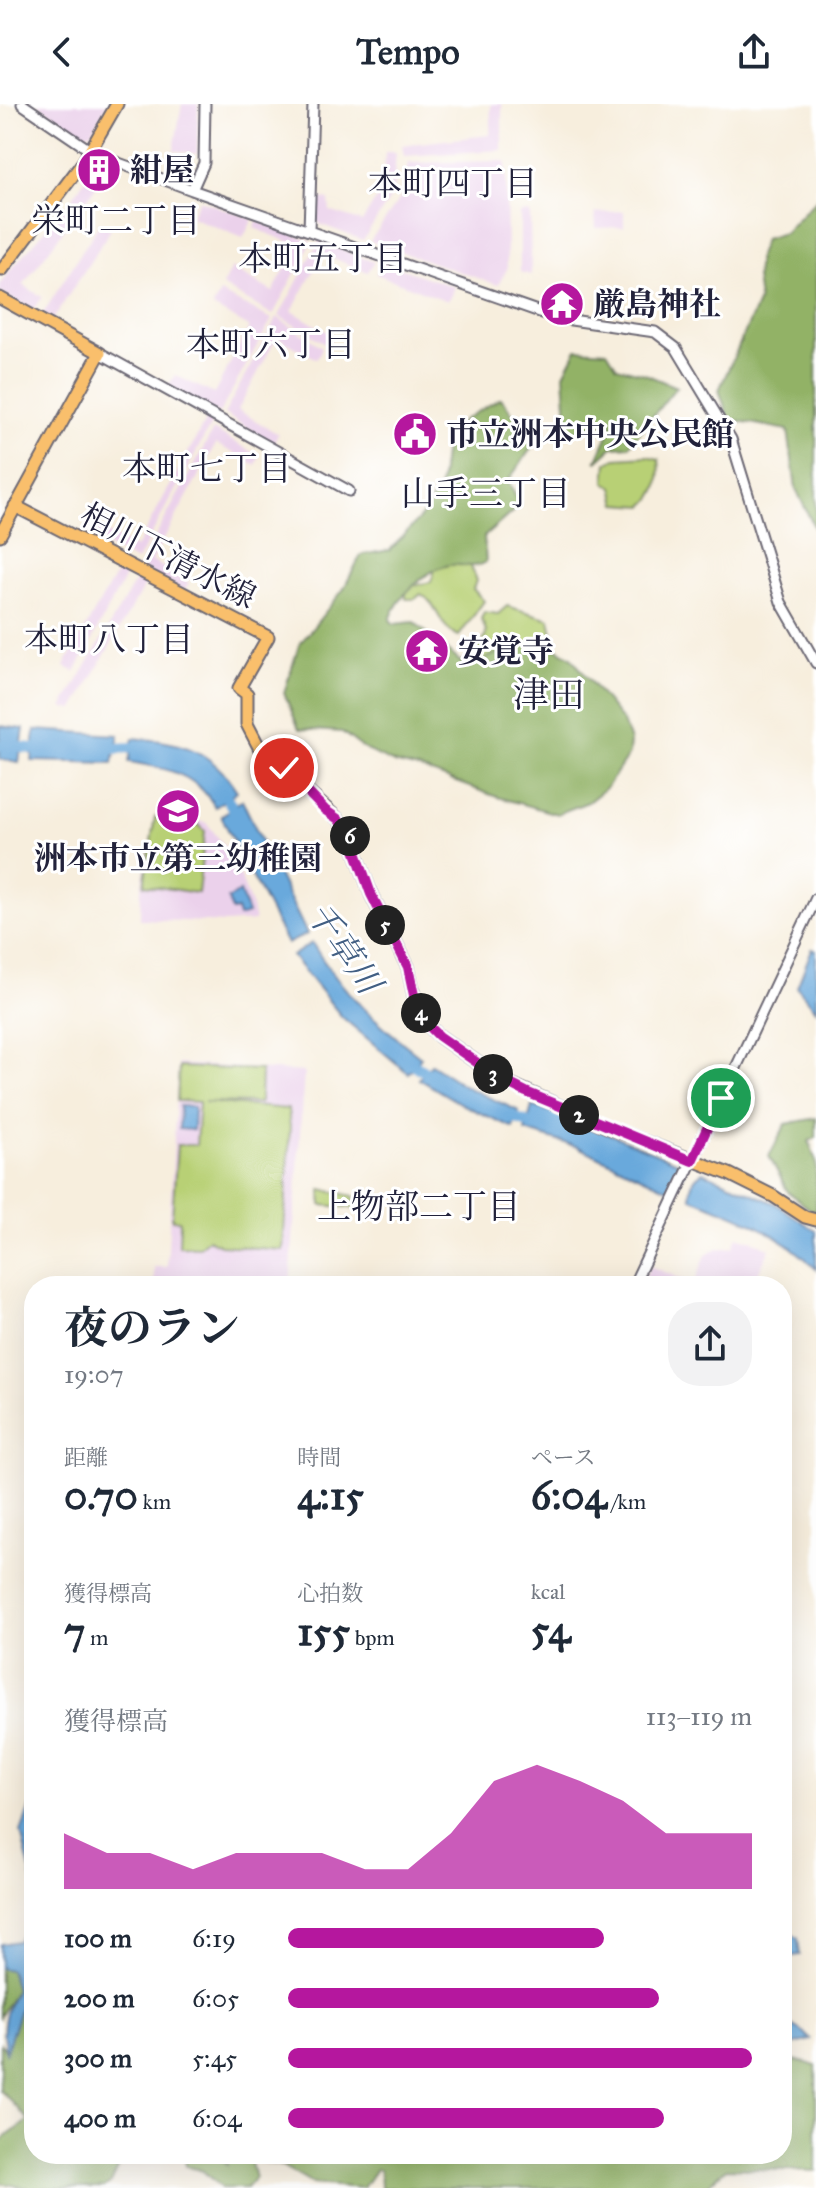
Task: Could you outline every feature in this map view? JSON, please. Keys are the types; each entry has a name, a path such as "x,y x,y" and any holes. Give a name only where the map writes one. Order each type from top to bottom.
{"main road":[{"path":"1,271 87,156 117,104"},
{"path":"0,298 100,353 0,535"},
{"name":"相川下清水線","path":"15,506 268,637 239,688 247,694 249,731 260,749 338,819 349,833 371,894 408,967 415,1000 425,1022 439,1036 502,1080 526,1092 729,1174 773,1196 805,1217 816,1220"}],"street":[{"path":"22,104 87,156 557,318 655,332 676,348 731,439 781,602 812,647 816,663"},
{"path":"192,190 204,163 205,104"},
{"path":"309,230 313,104"},
{"path":"100,353 349,491"},
{"path":"638,1276 816,898"}],"shaded area":[{"path":"38,104 107,104 92,132 81,134"},
{"path":"182,104 198,104 197,154 174,150"},
{"path":"491,104 502,104 502,150 404,156 402,145 490,135"},
{"path":"385,152 396,152 393,194 363,240 314,219 317,198 329,200 330,211 362,222 383,188"},
{"path":"506,161 507,269 498,285 370,241 401,197 408,163"},
{"path":"100,164 119,171 113,179 103,177 23,285 42,297 33,310 0,292 0,284 13,267 68,204 94,166"},
{"path":"199,200 253,219 243,238 191,217"},
{"path":"624,211 624,227 596,228 595,213"},
{"path":"530,212 531,275 520,272 520,213"},
{"path":"257,221 312,241 273,315 222,286 231,268 273,292 297,245 254,228"},
{"path":"100,223 111,229 52,321 42,315"},
{"path":"319,241 374,262 368,272 323,254 292,311 334,336 328,345 279,316"},
{"path":"381,262 455,287 448,301 376,274"},
{"path":"220,293 272,319 219,414 168,386 175,375 214,394 249,327 213,307"},
{"path":"277,317 322,347 317,359 277,337 238,410 278,434 273,443 224,414"},
{"path":"207,418 213,421 137,561 89,537 94,526 136,548"},
{"path":"213,430 259,456 256,465 216,444 152,561 189,583 184,592 139,567"},
{"path":"120,567 128,571 75,672 64,666"},
{"path":"140,573 148,579 74,709 62,708"},
{"path":"155,816 206,822 237,868 255,921 226,923 140,919 141,889"},
{"path":"178,1064 304,1072 291,1276 154,1276 154,1267 167,1267"},
{"path":"737,1236 770,1249 757,1276 697,1276 706,1255 717,1249 733,1247"},
{"path":"650,1266 674,1276 646,1276"}],"green space":[{"path":"816,200 816,531 796,489 788,430 729,419 719,390 759,301 756,277 764,239 784,233"},
{"path":"577,349 607,351 617,367 676,387 629,446 613,447 596,462 613,423 586,426 568,436 564,374"},
{"path":"501,398 535,443 508,481 520,505 484,537 486,562 477,566 449,565 431,572 405,594 390,620 394,624 414,622 462,663 472,666 514,644 549,644 571,657 623,722 630,741 629,754 607,787 588,802 557,814 394,763 364,749 342,732 299,729 284,693 299,645 343,590 361,555 390,550 421,517 440,486 446,437 465,419"},
{"path":"647,456 659,459 659,479 653,496 644,506 617,504 613,487 605,482 607,463 615,458"},
{"path":"468,558 476,581 473,589 484,601 459,636 447,628 432,604 421,594 415,599 406,599 406,587 431,582 437,563"},
{"path":"507,606 550,619 553,634 507,673 456,663 470,656 485,638 481,619 484,612 498,614"},
{"path":"155,817 196,822 205,831 198,893 144,885"},
{"path":"179,1067 261,1070 260,1103 204,1102 288,1109 290,1127 283,1250 220,1245 208,1239 199,1247 179,1246 180,1221 172,1219 177,1145 196,1145 199,1102 177,1101"},
{"path":"816,1118 816,1138 809,1141 816,1161 816,1214 788,1192 769,1156 786,1124"},
{"path":"321,1189 354,1196 355,1208 322,1205"},
{"path":"0,1968 10,1970 16,1989 0,2017"},
{"path":"24,1996 24,2115 0,2090 0,2043 6,2051"},
{"path":"795,2060 816,2066 816,2171 726,2168 704,2188 381,2188 380,2169 376,2169 363,2188 312,2184 273,2164 792,2164 792,2064"},
{"path":"24,2124 24,2164 120,2164 111,2183 104,2188 28,2188 0,2183 0,2141"},
{"path":"186,2164 225,2164 228,2166 226,2164 251,2164 255,2178 246,2188 221,2188 203,2171"}],"water":[{"path":"0,726 24,729 19,762 0,759"},
{"path":"35,730 119,735 113,763 32,761"},
{"path":"133,738 180,745 205,756 237,791 215,807 199,786 189,779 167,770 129,762"},
{"path":"242,800 307,934 287,944 221,816"},
{"path":"240,892 248,914 239,917 237,910 232,911 228,899"},
{"path":"312,943 335,976 361,1005 421,1057 408,1073 342,1017 292,956"},
{"path":"812,949 816,950 816,1010 797,987"},
{"path":"431,1064 468,1088 519,1111 513,1128 463,1105 419,1079"},
{"path":"180,1106 194,1107 193,1130 179,1129"},
{"path":"532,1106 571,1118 682,1164 685,1170 678,1185 670,1190 578,1147 525,1131"},
{"path":"703,1172 774,1203 816,1231 816,1269 774,1235 742,1218 691,1198 692,1183"},
{"path":"24,1930 24,1997 6,2052 3,2035 5,2020 16,1989 10,1970 0,1968 0,1944 18,1941"},
{"path":"792,1934 798,1938 800,1955 792,1956"},
{"path":"792,2025 800,2029 811,2040 792,2045"}],"waterway":[{"name":"千草川","path":"0,745 45,750"},
{"name":"千草川","path":"102,749 145,747"},
{"name":"千草川","path":"220,786 239,819"},
{"name":"千草川","path":"404,1057 435,1079"},
{"name":"千草川","path":"504,1114 541,1127"}],"place":[{"name":"紺屋","path":"99,170"},
{"name":"厳島神社","path":"562,304"},
{"name":"市立洲本中央公民館","path":"415,434"},
{"name":"安覚寺","path":"427,651"},
{"name":"洲本市立第三幼稚園","path":"178,811"}],"district":[{"name":"本町四丁目","path":"453,183"},
{"name":"栄町二丁目","path":"116,220"},
{"name":"本町五丁目","path":"323,258"},
{"name":"本町六丁目","path":"271,344"},
{"name":"本町七丁目","path":"207,468"},
{"name":"山手三丁目","path":"486,493"},
{"name":"本町八丁目","path":"109,639"},
{"name":"津田","path":"549,695"},
{"name":"上物部二丁目","path":"419,1206"}],"route":[{"path":"284,768 349,833 371,894 408,967 415,1000 425,1022 439,1036 502,1080 526,1092 692,1161 721,1098"}]}
